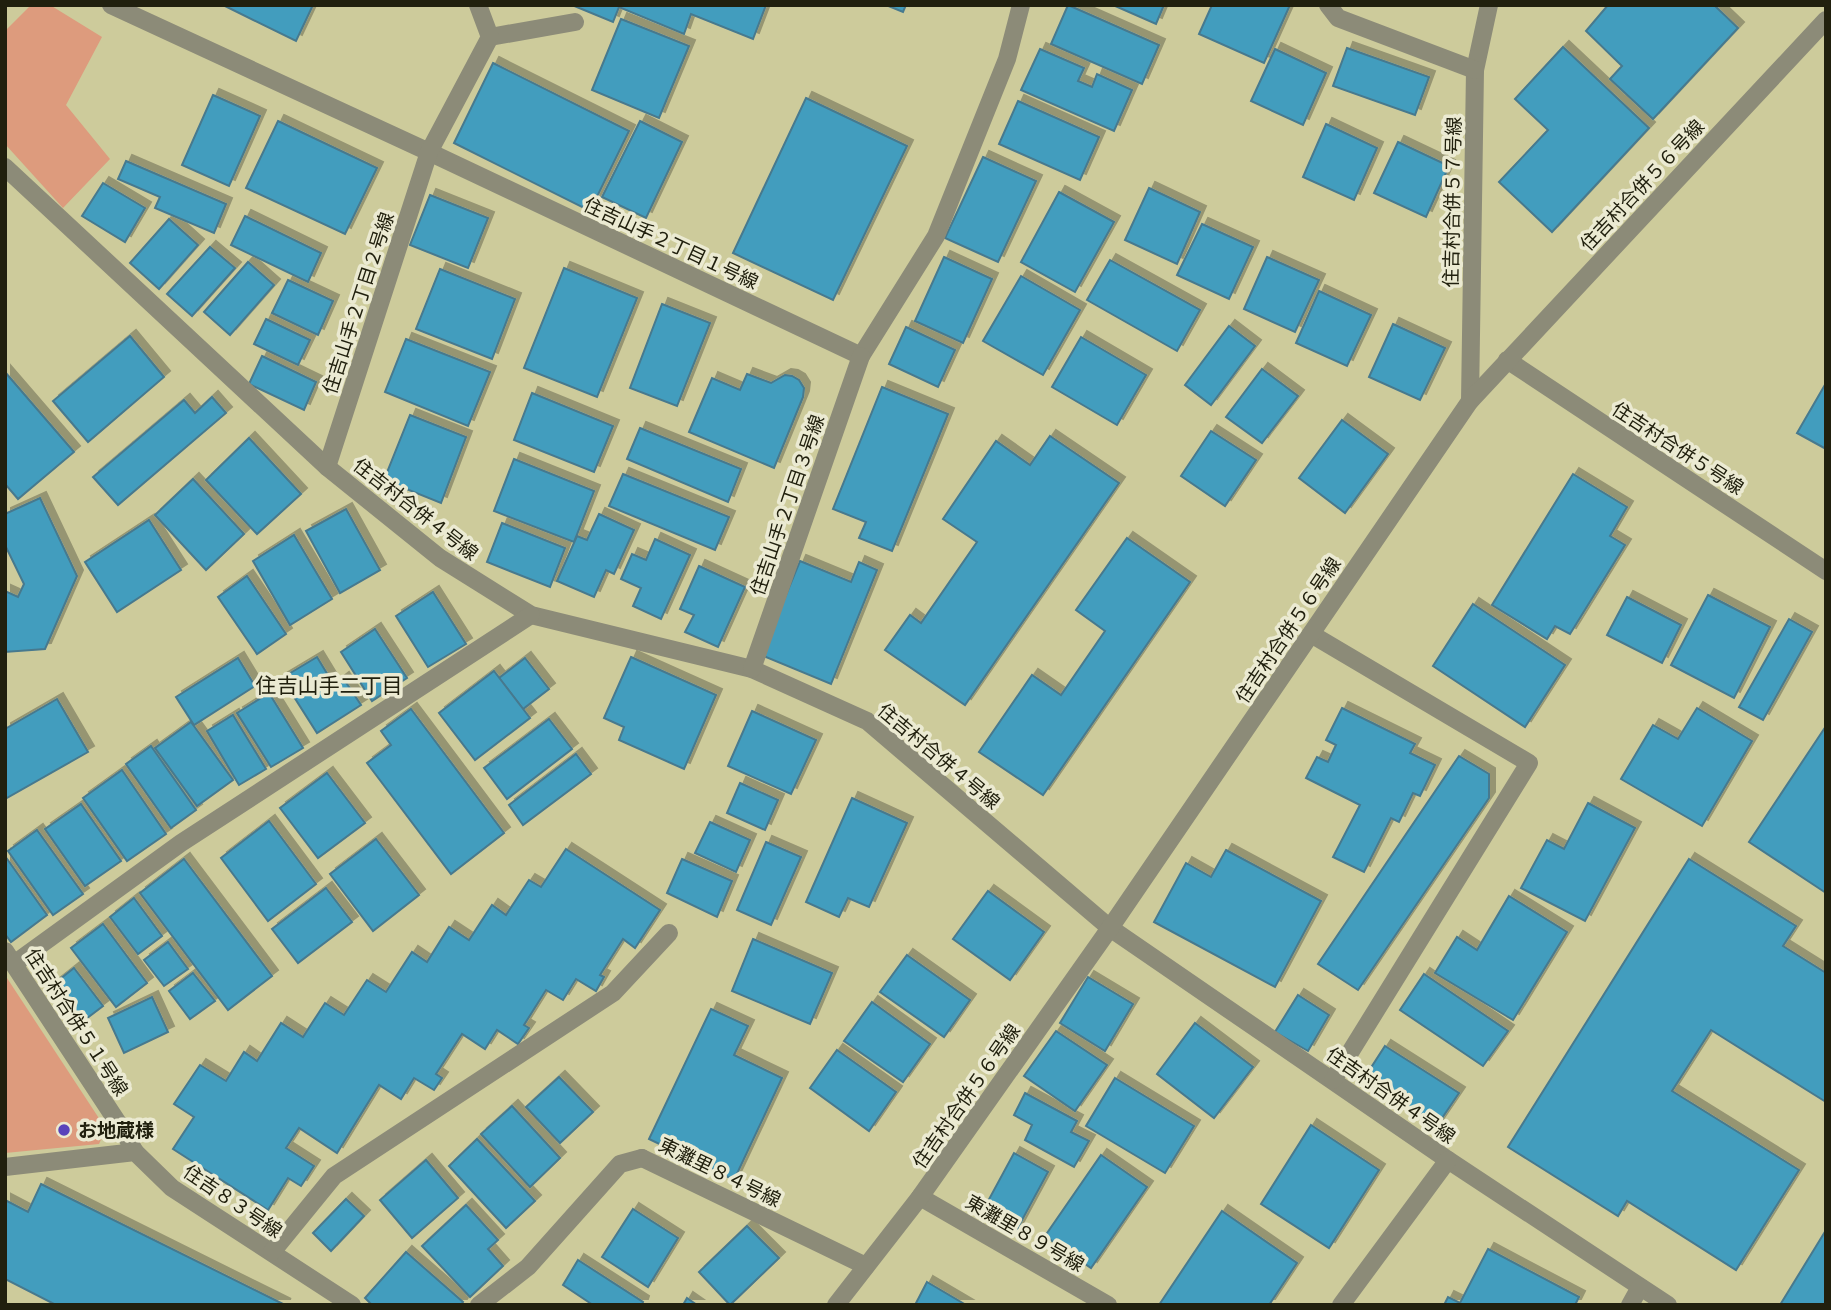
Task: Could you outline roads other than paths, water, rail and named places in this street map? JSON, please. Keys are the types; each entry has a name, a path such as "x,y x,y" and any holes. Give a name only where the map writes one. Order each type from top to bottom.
{"street":[{"name":"住吉山手２丁目１号線","path":"111,5 861,356"},
{"path":"478,5 490,37 575,22"},
{"path":"861,356 936,236 1007,59 1021,5"},
{"path":"1328,5 1338,18 1475,70"},
{"name":"住吉村合併５７号線","path":"1470,401 1475,70 1489,5"},
{"name":"住吉村合併５６号線","path":"836,1305 920,1197 1110,928 1470,401 1826,20"},
{"name":"住吉山手２丁目２号線","path":"327,467 429,152 490,37"},
{"name":"住吉村合併４号線","path":"5,167 327,467 440,558 531,615 752,669 867,721 1110,928 1448,1160 1668,1305"},
{"name":"住吉山手２丁目３号線","path":"752,669 861,356"},
{"name":"住吉村合併５号線","path":"1507,360 1826,571"},
{"path":"10,957 531,615"},
{"path":"1311,634 1529,763 1333,1080"},
{"path":"272,1252 334,1176 613,993 669,933"},
{"name":"住吉村合併５１号線","path":"10,957 135,1152"},
{"path":"5,1167 135,1152"},
{"name":"住吉８３号線","path":"135,1152 173,1188 352,1305"},
{"name":"東灘里８４号線","path":"479,1305 528,1266 620,1164 642,1158 866,1266"},
{"path":"1341,1305 1448,1160"},
{"name":"東灘里８９号線","path":"920,1197 1108,1305"},
{"path":"1630,1305 1640,1287"}],"place":[{"name":"お地蔵様","path":"64,1130"}],"district":[{"name":"住吉山手二丁目","path":"329,686"}]}
